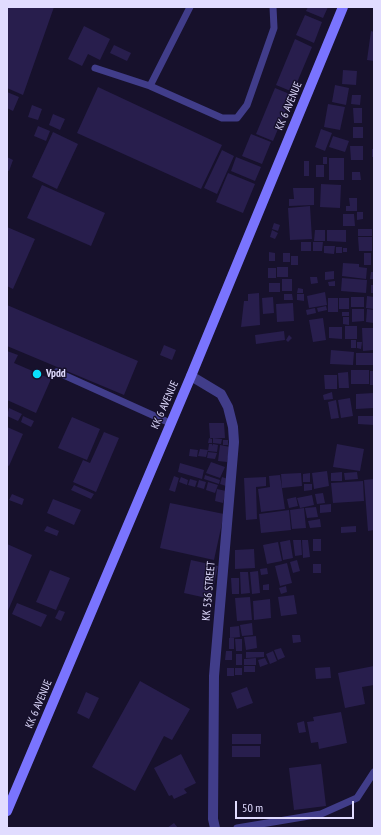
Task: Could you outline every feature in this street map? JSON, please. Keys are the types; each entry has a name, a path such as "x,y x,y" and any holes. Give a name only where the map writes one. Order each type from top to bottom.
{"main road":[{"name":"KK 6 AVENUE","path":"7,811 170,422 191,376 343,7"}],"street":[{"name":"KK 536 STREET","path":"191,376 221,394 228,407 233,427 234,442 214,676 213,819 215,828"}],"lane":[{"path":"150,86 190,7"},
{"path":"95,68 150,86 222,118 237,118 247,105 274,28 273,7"},
{"path":"57,372 170,422"},
{"path":"237,828 321,814 357,798 374,772"}],"building":[{"path":"7,7 54,7 23,95 7,88"},
{"path":"308,7 328,7 323,18 306,11"},
{"path":"305,15 322,22 314,43 296,35"},
{"path":"84,26 110,39 100,60 88,54 82,66 68,59"},
{"path":"371,31 374,32 374,61 367,60"},
{"path":"295,39 312,47 293,92 276,85"},
{"path":"114,45 131,53 127,61 110,53"},
{"path":"343,70 357,71 356,85 342,84"},
{"path":"335,85 349,88 346,105 332,102"},
{"path":"98,87 222,145 201,189 77,133"},
{"path":"275,88 292,95 273,141 256,134"},
{"path":"7,92 19,97 13,111 7,108"},
{"path":"352,95 361,95 360,105 351,104"},
{"path":"328,104 345,107 340,130 324,127"},
{"path":"32,105 42,109 38,120 28,117"},
{"path":"353,108 362,108 362,123 354,123"},
{"path":"53,114 65,119 60,130 49,125"},
{"path":"38,126 50,131 46,141 34,136"},
{"path":"353,127 363,127 363,138 353,138"},
{"path":"321,129 332,133 325,151 315,147"},
{"path":"53,132 78,144 57,189 32,177"},
{"path":"251,134 271,142 262,164 242,156"},
{"path":"333,136 349,141 345,152 329,147"},
{"path":"350,146 363,146 363,160 351,160"},
{"path":"372,149 374,149 374,157 372,157"},
{"path":"222,150 234,156 217,194 204,188"},
{"path":"7,157 13,160 9,171 7,170"},
{"path":"236,157 261,167 255,181 231,171"},
{"path":"323,157 327,157 327,164 323,164"},
{"path":"329,158 344,158 344,180 329,180"},
{"path":"304,161 309,161 309,176 304,176"},
{"path":"316,165 324,165 324,177 316,177"},
{"path":"352,172 360,172 361,180 352,180"},
{"path":"228,173 255,184 243,213 216,202"},
{"path":"321,184 341,185 340,208 320,207"},
{"path":"42,185 105,213 91,246 27,218"},
{"path":"293,188 314,188 314,205 289,206 289,199 294,199"},
{"path":"349,198 357,198 357,211 346,211 346,206 350,206"},
{"path":"310,206 312,239 290,240 288,208"},
{"path":"357,212 363,212 363,219 357,220"},
{"path":"343,214 354,214 355,226 343,226"},
{"path":"274,223 280,225 278,231 272,229"},
{"path":"7,227 35,239 13,289 7,286"},
{"path":"358,229 372,229 372,236 358,236"},
{"path":"272,230 278,233 275,239 270,237"},
{"path":"315,230 325,230 325,241 314,241"},
{"path":"327,230 346,230 346,242 327,241"},
{"path":"358,237 372,237 372,251 359,251"},
{"path":"301,242 311,242 311,251 301,251"},
{"path":"313,242 323,242 322,251 313,251"},
{"path":"324,246 335,246 334,254 324,253"},
{"path":"336,247 342,247 342,253 336,253"},
{"path":"343,248 347,248 347,252 343,252"},
{"path":"269,252 275,253 275,261 269,261"},
{"path":"283,253 290,253 290,262 283,262"},
{"path":"364,253 371,253 371,265 364,265"},
{"path":"291,256 298,256 298,265 291,265"},
{"path":"343,263 359,264 359,267 367,268 366,279 342,276"},
{"path":"277,267 288,267 288,277 277,277"},
{"path":"268,268 276,268 276,278 268,278"},
{"path":"334,271 334,279 325,280 325,272"},
{"path":"371,272 374,272 374,279 370,279"},
{"path":"310,277 317,277 318,283 311,284"},
{"path":"342,278 367,280 366,293 341,291"},
{"path":"282,279 292,279 292,291 282,291"},
{"path":"335,281 335,286 329,286 328,282"},
{"path":"269,283 280,283 280,292 269,292"},
{"path":"371,285 374,285 374,293 371,293"},
{"path":"298,288 303,289 303,293 297,293"},
{"path":"325,292 327,305 309,308 307,296"},
{"path":"259,293 260,325 241,327 244,301 248,301 248,294"},
{"path":"284,294 292,294 293,300 284,300"},
{"path":"297,294 304,294 304,301 297,300"},
{"path":"367,296 374,297 374,309 366,308"},
{"path":"273,297 274,313 263,314 262,298"},
{"path":"351,297 364,297 364,307 351,307"},
{"path":"328,298 338,298 338,312 328,312"},
{"path":"339,298 349,298 349,309 339,309"},
{"path":"293,303 294,321 277,322 276,304"},
{"path":"7,305 138,361 124,395 7,346"},
{"path":"326,306 327,310 318,312 317,308"},
{"path":"315,308 316,313 307,315 306,310"},
{"path":"352,309 364,309 364,321 352,322"},
{"path":"367,309 374,310 374,323 366,322"},
{"path":"342,312 349,312 349,316 342,316"},
{"path":"343,317 349,317 349,325 343,324"},
{"path":"323,318 326,340 313,342 309,320"},
{"path":"345,326 357,326 357,339 345,339"},
{"path":"329,327 342,327 342,339 329,338"},
{"path":"362,328 374,328 374,350 363,351"},
{"path":"284,331 285,340 256,344 255,335"},
{"path":"289,335 292,338 288,342 286,340"},
{"path":"351,340 356,340 356,348 351,348"},
{"path":"357,342 362,342 361,349 357,348"},
{"path":"164,345 176,350 172,360 160,355"},
{"path":"331,350 354,352 353,365 330,364"},
{"path":"7,351 18,355 14,363 51,379 36,413 7,400"},
{"path":"356,353 374,353 374,365 356,365"},
{"path":"351,370 369,370 369,384 351,384"},
{"path":"370,371 374,371 374,385 370,385"},
{"path":"348,372 349,388 339,388 338,373"},
{"path":"324,375 337,375 337,389 325,389"},
{"path":"332,392 333,399 324,400 323,395"},
{"path":"374,393 374,408 356,409 356,394"},
{"path":"350,398 353,416 341,418 338,400"},
{"path":"336,400 339,418 331,419 328,402"},
{"path":"9,408 22,414 18,421 7,416"},
{"path":"23,416 34,421 31,427 21,422"},
{"path":"358,416 374,416 374,425 358,424"},
{"path":"72,417 100,429 87,460 58,448"},
{"path":"209,423 224,423 225,438 210,438"},
{"path":"7,427 23,434 9,466 7,465"},
{"path":"104,432 119,438 96,492 73,482 83,460 90,463"},
{"path":"209,438 212,439 212,443 208,443"},
{"path":"213,438 222,439 221,444 213,443"},
{"path":"223,440 228,440 228,445 223,445"},
{"path":"209,444 212,444 212,446 213,444 218,445 217,452 208,451"},
{"path":"337,444 364,449 360,471 333,467"},
{"path":"220,445 230,447 227,462 218,461"},
{"path":"190,449 198,450 197,457 189,456"},
{"path":"200,449 208,450 206,457 198,456"},
{"path":"208,452 217,453 215,459 207,458"},
{"path":"211,462 225,467 220,478 206,473"},
{"path":"180,463 204,470 202,479 178,472"},
{"path":"327,471 329,486 314,489 312,473"},
{"path":"342,472 342,481 331,481 331,473"},
{"path":"357,472 358,479 345,480 344,473"},
{"path":"301,473 302,486 282,488 281,474"},
{"path":"310,473 310,482 303,482 303,474"},
{"path":"205,475 220,480 219,484 204,479"},
{"path":"280,475 285,509 261,512 258,489 270,487 269,476"},
{"path":"174,476 179,478 175,492 169,490"},
{"path":"181,477 188,480 187,485 179,482"},
{"path":"222,477 228,479 226,486 220,484"},
{"path":"266,477 266,486 256,487 257,519 246,520 244,478"},
{"path":"190,479 197,481 195,487 188,485"},
{"path":"374,479 374,530 368,531 364,480"},
{"path":"199,480 206,482 204,489 197,487"},
{"path":"363,481 364,501 333,503 331,483"},
{"path":"208,482 218,485 215,493 206,490"},
{"path":"304,484 312,484 312,490 304,491"},
{"path":"74,485 94,494 91,499 71,490"},
{"path":"217,489 226,491 223,503 215,501"},
{"path":"323,493 325,503 317,504 315,494"},
{"path":"12,494 24,499 22,505 9,500"},
{"path":"312,495 314,505 300,508 297,498"},
{"path":"296,497 298,506 289,508 287,499"},
{"path":"53,499 81,510 74,525 47,513"},
{"path":"170,503 224,514 214,560 160,548"},
{"path":"331,504 331,512 320,513 320,505"},
{"path":"316,507 318,517 307,518 305,508"},
{"path":"304,508 306,528 292,529 290,510"},
{"path":"289,510 291,530 261,533 259,514"},
{"path":"320,519 321,527 310,528 308,521"},
{"path":"47,526 59,531 57,536 44,531"},
{"path":"356,526 356,532 341,533 341,527"},
{"path":"313,539 321,539 321,551 313,551"},
{"path":"290,540 293,558 283,560 280,542"},
{"path":"293,540 301,540 302,555 295,556"},
{"path":"302,540 308,540 310,557 303,558"},
{"path":"278,542 282,561 267,564 263,545"},
{"path":"7,544 32,555 7,613"},
{"path":"254,549 255,568 235,569 235,550"},
{"path":"191,560 218,566 211,599 184,593"},
{"path":"297,560 300,571 293,573 290,562"},
{"path":"287,563 292,583 280,586 275,566"},
{"path":"313,564 321,564 321,573 313,573"},
{"path":"267,568 268,574 261,575 260,569"},
{"path":"50,570 70,578 56,610 36,602"},
{"path":"258,571 260,593 252,594 250,572"},
{"path":"240,572 248,572 250,593 241,594"},
{"path":"231,578 239,578 239,594 232,594"},
{"path":"269,584 269,590 263,590 263,585"},
{"path":"286,586 287,592 281,594 279,588"},
{"path":"294,595 297,614 281,616 278,597"},
{"path":"250,597 252,620 237,621 235,598"},
{"path":"270,599 271,618 254,620 253,601"},
{"path":"17,603 47,615 41,627 12,614"},
{"path":"59,610 65,612 61,621 55,618"},
{"path":"252,623 253,635 242,636 240,625"},
{"path":"239,626 240,637 230,638 230,627"},
{"path":"292,635 300,635 301,642 293,643"},
{"path":"256,636 257,648 246,650 244,637"},
{"path":"229,638 234,638 234,649 229,649"},
{"path":"235,639 242,639 242,651 236,651"},
{"path":"281,648 285,657 278,660 274,650"},
{"path":"226,651 232,651 232,660 225,660"},
{"path":"273,651 277,661 270,664 266,654"},
{"path":"246,652 264,652 264,657 246,658"},
{"path":"236,654 242,654 242,665 236,665"},
{"path":"256,658 256,665 244,665 244,659"},
{"path":"265,658 268,664 260,667 258,660"},
{"path":"244,666 255,666 255,672 244,672"},
{"path":"374,666 374,685 362,687 365,704 345,708 338,673"},
{"path":"330,667 331,678 316,679 315,668"},
{"path":"227,668 234,668 234,676 227,676"},
{"path":"235,668 242,668 242,675 235,675"},
{"path":"140,681 190,709 172,740 164,736 135,791 92,767"},
{"path":"247,687 253,703 237,709 231,693"},
{"path":"86,692 99,698 89,719 77,713"},
{"path":"341,712 347,743 319,749 318,742 311,743 307,722 314,721 313,717"},
{"path":"304,721 306,732 299,733 297,723"},
{"path":"232,734 261,734 261,744 232,744"},
{"path":"232,746 260,746 260,757 232,757"},
{"path":"181,754 196,783 184,789 187,793 174,799 172,795 169,796 154,768"},
{"path":"321,764 326,806 294,810 289,768"},
{"path":"174,823 178,828 167,828"}],"place":[{"name":"Vpdd","path":"37,374"}]}
